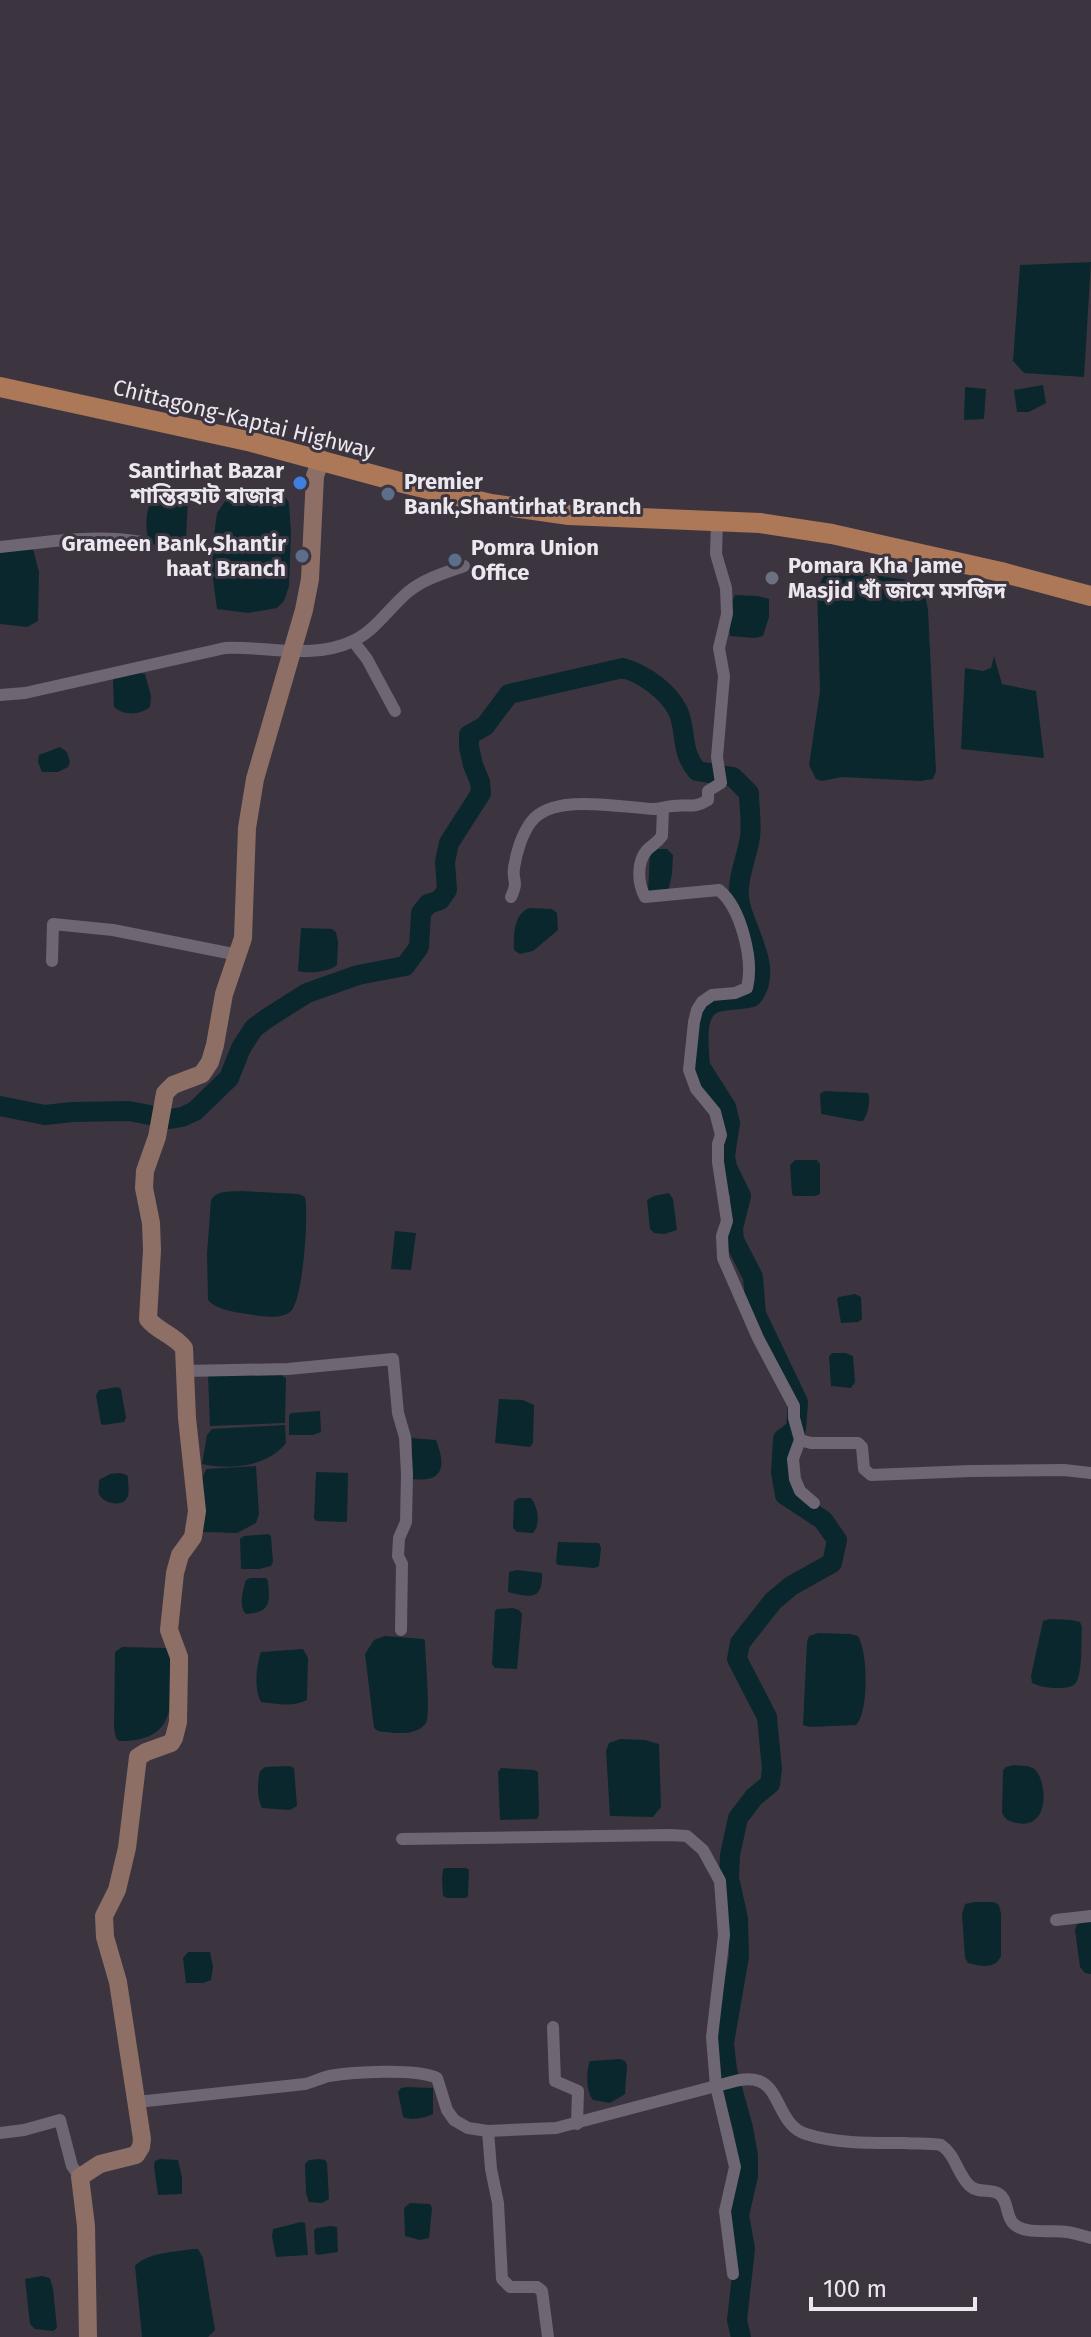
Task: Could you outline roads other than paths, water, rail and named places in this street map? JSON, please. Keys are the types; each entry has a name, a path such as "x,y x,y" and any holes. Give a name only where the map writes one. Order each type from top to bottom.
{"main road":[{"name":"Chittagong-Kaptai Highway","path":"0,387 173,424 514,508 584,516 773,525 832,534 1091,596"}],"street":[{"path":"80,2177 100,2164 136,2155 141,2147 117,1975 105,1937 104,1916 117,1890 127,1848 138,1757 171,1743 177,1732 179,1657 169,1623 177,1562 193,1537 197,1511 184,1348 178,1340 149,1322 147,1314 152,1250 144,1180 168,1089 202,1074 207,1068 215,1045 224,994 238,955 244,927 250,804 310,579 314,484 321,459"},
{"path":"511,897 517,884 513,870 524,835 533,819 551,807 572,804 663,808 696,806 708,800 708,791 721,783 718,763 724,676 719,648 727,614 726,588 716,554 717,521"},
{"path":"0,547 90,538 141,542"},
{"path":"0,695 25,693 225,648 308,652 332,648 369,632 409,592 426,580 464,566"},
{"path":"353,641 367,659 395,711"},
{"path":"663,808 662,836 647,850 640,867 643,894 645,897 661,897 719,890 728,898 743,932 755,982 741,992 712,995 702,1002 694,1022 689,1070 696,1089 715,1112 721,1135 718,1162 727,1221 722,1236 723,1258 771,1348 794,1406 800,1440 793,1459 795,1479 808,1503"},
{"path":"52,961 53,924 113,930 238,955"},
{"path":"185,1371 288,1369 393,1359 398,1413 405,1437 408,1500 398,1556 402,1564 401,1630"},
{"path":"800,1440 811,1443 858,1443 862,1447 864,1469 871,1475 879,1476 971,1471 1064,1470 1091,1473"},
{"path":"402,1839 687,1836 703,1850 720,1881 724,1911 712,2037 735,2167 725,2211 733,2274"},
{"path":"1056,1920 1091,1916"},
{"path":"553,2027 555,2081 578,2091 577,2124"},
{"path":"137,2102 305,2084 328,2076 384,2072 428,2074 437,2078 447,2110 454,2120 468,2128 488,2131 577,2124 647,2103 739,2080 753,2080 765,2084 793,2128 809,2135 842,2141 941,2145 953,2157 967,2184 976,2190 1002,2197 1016,2225 1091,2238"},
{"path":"0,2133 60,2120 72,2166 80,2177 86,2226 88,2337"},
{"path":"488,2131 499,2216 501,2274 507,2285 537,2287 542,2291 548,2337"}],"water":[{"path":"1091,262 1084,377 1024,373 1013,361 1020,265"},
{"path":"1043,385 1046,403 1029,412 1017,412 1014,390"},
{"path":"965,387 986,389 984,419 964,420"},
{"path":"244,488 286,498 291,534 289,586 284,601 277,608 248,613 217,609 212,571 217,513 232,491"},
{"path":"155,493 184,495 188,500 186,538 176,547 151,544 149,539 147,518"},
{"path":"33,549 39,572 38,621 27,627 0,624 0,550"},
{"path":"854,572 923,585 928,610 936,771 933,779 842,777 822,781 816,779 809,765 820,691 817,589 825,574"},
{"path":"735,595 769,599 769,617 763,636 730,636 731,604"},
{"path":"994,656 1002,684 1036,691 1044,758 961,749 965,668 983,671 991,668"},
{"path":"145,674 151,696 150,707 132,713 118,710 114,707 113,680 115,677"},
{"path":"60,747 67,752 68,767 58,772 42,772 39,755"},
{"path":"657,849 667,849 673,855 668,892 648,892 650,854"},
{"path":"530,908 552,909 557,913 558,930 533,951 520,954 514,950 516,925 521,914"},
{"path":"301,928 332,929 336,932 337,965 318,972 298,971"},
{"path":"824,1091 868,1093 868,1107 863,1121 821,1114 820,1094"},
{"path":"795,1160 817,1160 820,1164 820,1194 792,1194 790,1165"},
{"path":"220,1193 299,1194 305,1197 302,1276 295,1305 290,1312 281,1316 237,1312 221,1308 208,1300 207,1253 211,1200"},
{"path":"669,1193 673,1199 677,1230 654,1233 650,1229 647,1200"},
{"path":"395,1231 416,1233 411,1270 391,1269"},
{"path":"855,1294 861,1297 862,1319 841,1323 837,1299"},
{"path":"832,1353 853,1356 855,1382 851,1388 831,1386 829,1357"},
{"path":"278,1373 286,1378 285,1423 210,1426 208,1375"},
{"path":"121,1389 126,1418 124,1422 101,1424 96,1395 99,1390"},
{"path":"499,1399 523,1400 534,1405 533,1443 530,1447 495,1443"},
{"path":"320,1411 321,1432 289,1435 291,1413"},
{"path":"285,1425 286,1443 259,1462 225,1467 202,1464 207,1435 212,1429"},
{"path":"412,1438 436,1440 441,1465 440,1471 431,1478 412,1479"},
{"path":"256,1466 259,1514 256,1523 237,1533 203,1532 202,1479 206,1469"},
{"path":"316,1472 348,1473 347,1522 316,1521 314,1518"},
{"path":"120,1473 127,1475 128,1496 121,1503 108,1502 99,1494 99,1480"},
{"path":"531,1498 535,1506 538,1520 533,1533 517,1532 513,1528 514,1501"},
{"path":"269,1534 271,1566 241,1569 240,1539"},
{"path":"558,1542 599,1543 599,1566 558,1565"},
{"path":"509,1572 542,1573 538,1592 529,1596 508,1592"},
{"path":"266,1578 269,1601 260,1611 246,1614 242,1598 246,1580"},
{"path":"513,1608 522,1614 517,1669 495,1668 492,1664 495,1611"},
{"path":"1043,1621 1080,1622 1082,1627 1078,1679 1069,1687 1032,1683"},
{"path":"818,1633 858,1636 864,1655 865,1695 856,1725 803,1725 807,1642 809,1636"},
{"path":"385,1636 425,1641 427,1718 422,1727 410,1732 378,1731 374,1728 365,1654 374,1640"},
{"path":"122,1647 166,1648 171,1653 172,1686 163,1725 153,1734 119,1741 114,1728 115,1652"},
{"path":"303,1649 308,1658 307,1700 291,1704 261,1702 256,1677 261,1652"},
{"path":"620,1739 659,1744 661,1807 653,1817 610,1816 606,1751 609,1743"},
{"path":"1014,1765 1033,1768 1041,1781 1041,1811 1036,1819 1028,1823 1012,1822 1002,1813 1003,1770"},
{"path":"265,1767 294,1768 297,1806 290,1810 262,1808 258,1790 260,1771"},
{"path":"501,1768 538,1772 537,1819 500,1820 498,1772"},
{"path":"443,1869 469,1870 466,1898 443,1896"},
{"path":"965,1904 999,1905 1001,1956 991,1965 968,1963 965,1958 962,1914"},
{"path":"1091,1920 1091,1974 1080,1967 1075,1930 1077,1924"},
{"path":"188,1952 210,1952 213,1967 211,1980 186,1983 183,1958"},
{"path":"620,2059 627,2065 625,2094 610,2103 593,2100 587,2081 590,2061"},
{"path":"407,2087 433,2088 433,2114 410,2119 403,2117 398,2092"},
{"path":"319,2159 327,2163 329,2199 322,2203 309,2202 305,2164 309,2160"},
{"path":"178,2160 182,2194 158,2195 154,2166 155,2161"},
{"path":"410,2203 430,2204 429,2238 420,2240 405,2236 404,2208"},
{"path":"305,2223 308,2255 276,2257 273,2229"},
{"path":"337,2227 338,2252 318,2255 315,2253 314,2230"},
{"path":"198,2249 203,2258 215,2330 208,2337 142,2337 135,2266 154,2255"},
{"path":"50,2278 53,2289 57,2328 53,2331 35,2329 30,2324 25,2279"}],"waterway":[{"path":"0,1106 45,1115 129,1111 170,1119 182,1117 195,1111 229,1078 241,1048 254,1028 266,1019 307,993 358,975 405,966 419,947 421,913 428,904 440,900 447,890 445,862 449,843 481,793 469,747 469,735 485,726 509,694 623,668 631,671 655,684 674,704 681,719 688,756 697,771 733,777 749,793 751,832 739,896 760,975 752,997 718,1002 704,1011 698,1038 700,1066 726,1107 730,1123 725,1156 741,1196 733,1228 734,1240 753,1277 756,1314 798,1402 796,1429 783,1439 781,1472 785,1495 823,1520 837,1540 832,1563 791,1586 773,1601 740,1643 737,1659 767,1717 772,1769 770,1784 754,1797 738,1818 730,1855 729,1878 738,1919 739,1956 724,2043 727,2070 748,2156 748,2176 739,2215 745,2249 737,2320 741,2337"}],"place":[{"name":"Santirhat Bazar শান্তিরহাট বাজার","path":"300,483"},
{"name":"Premier Bank,Shantirhat Branch","path":"388,494"},
{"name":"Grameen Bank,Shantir haat Branch","path":"302,556"},
{"name":"Pomra Union Office","path":"455,560"},
{"name":"Pomara Kha Jame Masjid খাঁ জামে মসজিদ","path":"772,578"}]}
